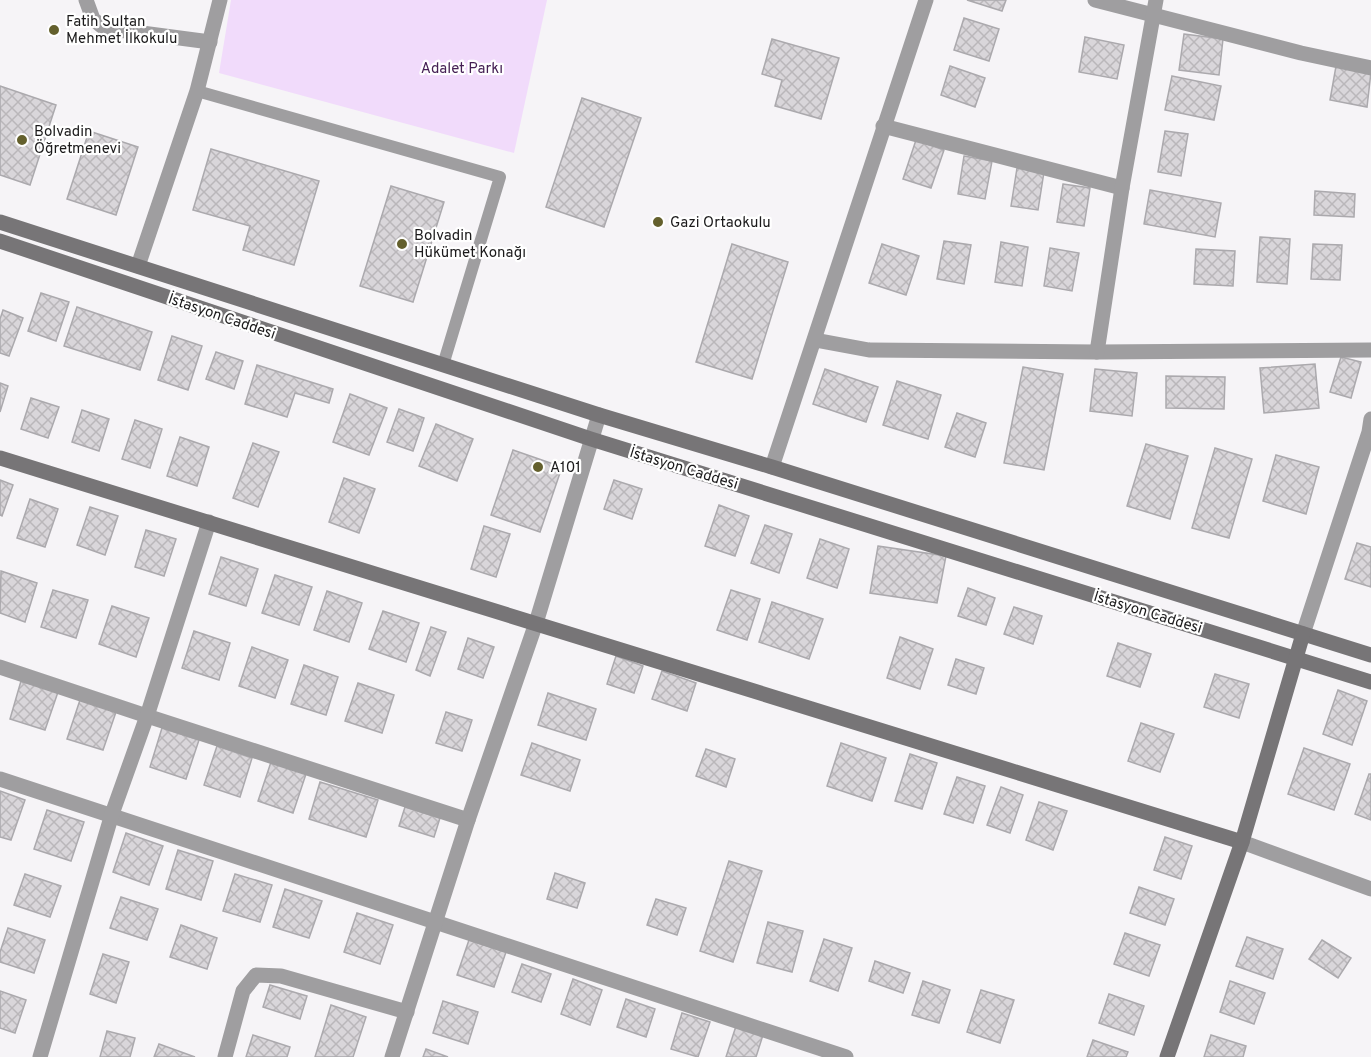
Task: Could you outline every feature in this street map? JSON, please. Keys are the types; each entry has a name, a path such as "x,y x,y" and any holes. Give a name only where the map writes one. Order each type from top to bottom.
{"main road":[{"path":"0,222 599,415 1371,655"},
{"name":"İstasyon Caddesi","path":"0,241 591,439 1371,682"},
{"path":"0,458 1242,842"},
{"path":"1167,1057 1242,842 1303,634"}],"street":[{"path":"86,0 93,19 104,28 210,42"},
{"path":"138,266 197,91 220,0"},
{"path":"772,467 882,126 926,0"},
{"path":"1095,0 1155,7 1301,53 1371,68"},
{"path":"1097,352 1122,188 1155,7"},
{"path":"882,126 1122,188"},
{"path":"814,340 869,350 1097,352 1371,350"},
{"path":"392,1057 468,820 536,623 599,415"},
{"path":"1303,634 1369,432 1371,419"},
{"path":"40,1057 112,814 147,716 209,522"},
{"path":"0,667 468,820"},
{"path":"0,779 846,1057"},
{"path":"1242,842 1371,889"},
{"path":"225,1057 243,991 256,975 281,976 407,1012"}],"lane":[{"path":"197,91 500,177 443,365"}],"green space":[{"name":"Adalet Parkı","path":"231,0 547,0 514,153 219,73"}],"building":[{"path":"967,0 1006,0 1002,11"},
{"path":"964,18 999,29 989,61 954,50"},
{"path":"1184,34 1223,39 1219,75 1179,70"},
{"path":"1085,37 1124,45 1117,79 1079,72"},
{"path":"772,39 839,58 821,119 775,106 782,80 762,74"},
{"path":"950,66 985,78 975,107 941,95"},
{"path":"1336,66 1371,72 1367,107 1330,100"},
{"path":"1172,76 1221,86 1214,120 1165,110"},
{"name":"Bolvadin Öğretmenevi","path":"0,86 56,105 30,185 0,175"},
{"path":"582,98 641,118 604,227 546,207"},
{"path":"89,131 138,147 116,215 67,199"},
{"path":"1165,131 1188,134 1181,176 1158,172"},
{"path":"916,140 944,150 931,188 903,179"},
{"path":"211,149 319,181 294,265 243,250 250,226 193,210"},
{"path":"964,156 992,161 985,199 958,194"},
{"path":"1017,168 1044,172 1038,210 1011,206"},
{"path":"1063,184 1090,188 1084,226 1057,222"},
{"name":"Bolvadin Hükümet Konağı","path":"391,186 444,202 413,302 360,286"},
{"path":"1150,190 1221,203 1215,237 1144,224"},
{"path":"1315,191 1355,194 1354,217 1314,215"},
{"path":"1260,237 1290,239 1287,284 1257,282"},
{"path":"944,241 971,245 964,284 937,279"},
{"path":"1001,242 1028,247 1022,286 995,282"},
{"path":"732,244 788,262 752,379 696,362"},
{"path":"882,244 919,256 906,295 869,283"},
{"path":"1313,244 1342,245 1340,280 1311,279"},
{"path":"1050,248 1079,253 1072,291 1044,286"},
{"path":"1196,249 1235,251 1233,286 1194,284"},
{"path":"41,293 69,302 56,341 28,331"},
{"path":"77,307 152,332 140,370 64,346"},
{"path":"3,310 23,318 9,356 0,353 0,319"},
{"path":"172,336 202,346 188,390 158,380"},
{"path":"216,352 243,361 234,389 206,379"},
{"path":"1341,357 1361,362 1351,398 1330,392"},
{"path":"1315,364 1319,408 1264,413 1260,368"},
{"path":"257,365 333,389 329,403 295,393 287,417 245,404"},
{"path":"1023,367 1063,374 1044,470 1004,463"},
{"path":"825,369 878,387 866,422 813,404"},
{"path":"1095,369 1137,373 1132,416 1090,411"},
{"path":"1166,376 1225,377 1224,409 1166,408"},
{"path":"897,381 941,395 928,439 883,425"},
{"path":"0,383 8,386 0,412"},
{"path":"350,394 387,408 369,455 333,442"},
{"path":"31,398 59,407 48,438 21,429"},
{"path":"399,409 424,418 413,451 387,442"},
{"path":"82,410 109,419 99,451 72,442"},
{"path":"957,413 986,423 975,457 945,447"},
{"path":"135,420 162,429 150,468 122,459"},
{"path":"436,424 473,439 457,481 419,466"},
{"path":"180,437 209,447 197,486 167,476"},
{"path":"253,443 279,452 258,507 233,498"},
{"path":"1146,444 1188,456 1170,519 1127,506"},
{"path":"1215,448 1252,459 1229,538 1192,528"},
{"path":"513,450 562,467 540,532 491,515"},
{"path":"1276,455 1319,467 1306,514 1263,501"},
{"path":"344,478 375,489 359,533 329,522"},
{"path":"0,480 13,485 2,516 0,515"},
{"path":"614,480 642,489 632,519 604,509"},
{"path":"30,499 58,509 45,547 17,538"},
{"path":"719,505 749,516 735,556 705,546"},
{"path":"90,507 118,516 105,555 77,545"},
{"path":"765,525 792,534 779,573 751,563"},
{"path":"484,526 510,534 496,577 471,569"},
{"path":"146,530 176,539 164,576 135,567"},
{"path":"820,539 849,549 837,588 807,578"},
{"path":"1357,543 1371,547 1371,587 1345,579"},
{"path":"878,546 946,556 937,603 870,593"},
{"path":"221,557 258,569 246,606 209,594"},
{"path":"1,571 37,583 25,622 0,613"},
{"path":"275,575 312,587 299,625 262,613"},
{"path":"968,588 995,598 986,625 958,616"},
{"path":"53,590 88,600 76,638 41,627"},
{"path":"731,590 760,599 747,640 717,630"},
{"path":"327,591 362,603 349,642 314,630"},
{"path":"772,602 823,619 809,659 759,642"},
{"path":"112,606 149,618 136,657 99,644"},
{"path":"1014,607 1042,616 1033,644 1004,634"},
{"path":"383,611 419,623 406,662 369,649"},
{"path":"431,627 446,632 430,676 416,670"},
{"path":"194,631 230,643 219,680 182,668"},
{"path":"900,637 933,649 920,689 887,678"},
{"path":"468,638 494,647 483,678 458,669"},
{"path":"1118,643 1151,654 1140,687 1107,676"},
{"path":"252,647 288,660 275,698 239,686"},
{"path":"616,656 643,666 634,693 607,684"},
{"path":"956,659 984,668 976,694 948,685"},
{"path":"304,665 338,677 326,715 291,704"},
{"path":"662,671 696,683 687,711 652,699"},
{"path":"1215,674 1249,684 1239,718 1204,707"},
{"path":"21,681 58,692 45,730 10,719"},
{"path":"358,683 394,695 382,733 345,721"},
{"path":"1338,690 1367,701 1352,745 1323,734"},
{"path":"548,693 596,709 586,740 538,725"},
{"path":"80,700 116,712 103,750 67,739"},
{"path":"446,712 472,720 462,751 436,743"},
{"path":"1141,723 1174,734 1160,772 1128,761"},
{"path":"162,728 199,740 186,779 150,767"},
{"path":"532,743 580,760 570,791 521,775"},
{"path":"841,743 886,758 872,801 827,786"},
{"path":"217,746 252,758 240,797 204,785"},
{"path":"1304,748 1350,764 1334,810 1288,794"},
{"path":"706,749 735,759 726,787 696,776"},
{"path":"910,754 937,763 922,809 895,801"},
{"path":"271,762 306,774 293,813 258,801"},
{"path":"1369,774 1371,774 1371,820 1355,814"},
{"path":"957,777 985,786 973,823 944,814"},
{"path":"320,782 378,800 366,837 309,819"},
{"path":"1001,787 1023,795 1010,833 987,825"},
{"path":"0,791 25,800 11,840 0,837"},
{"path":"1039,802 1067,811 1053,850 1026,840"},
{"path":"405,807 440,818 434,837 399,826"},
{"path":"47,810 84,822 71,861 34,849"},
{"path":"126,833 163,846 149,885 113,872"},
{"path":"1165,837 1192,846 1181,879 1154,870"},
{"path":"178,850 213,861 201,900 166,889"},
{"path":"729,861 762,871 733,962 700,951"},
{"path":"555,873 585,883 577,908 547,899"},
{"path":"25,874 61,886 50,917 14,905"},
{"path":"235,874 272,885 260,922 223,911"},
{"path":"1139,887 1174,899 1165,925 1130,913"},
{"path":"285,889 322,901 309,938 273,927"},
{"path":"121,897 158,909 147,940 110,928"},
{"path":"656,899 686,908 677,935 647,925"},
{"path":"357,913 393,925 380,964 344,952"},
{"path":"768,922 803,931 792,972 757,963"},
{"path":"181,925 217,938 207,969 170,957"},
{"path":"8,928 45,940 34,973 0,962 0,952"},
{"path":"1125,933 1160,945 1149,976 1114,964"},
{"path":"1247,937 1283,949 1273,979 1236,966"},
{"path":"824,939 852,948 838,991 810,981"},
{"path":"469,940 506,952 494,987 457,975"},
{"path":"1322,940 1351,958 1338,978 1309,959"},
{"path":"103,954 129,962 116,1003 90,994"},
{"path":"875,961 910,973 903,993 869,981"},
{"path":"522,964 551,974 541,1002 512,992"},
{"path":"573,979 602,990 590,1025 561,1014"},
{"path":"923,981 950,990 939,1023 912,1015"},
{"path":"1230,981 1265,993 1254,1024 1220,1012"},
{"path":"270,985 307,996 300,1019 263,1007"},
{"path":"981,990 1014,1000 1000,1043 967,1032"},
{"path":"0,991 26,1000 15,1033 0,1028"},
{"path":"1109,994 1144,1006 1134,1035 1099,1023"},
{"path":"626,999 655,1009 646,1037 617,1027"},
{"path":"443,1001 478,1012 468,1044 433,1033"},
{"path":"331,1005 366,1017 353,1057 315,1057"},
{"path":"682,1013 710,1022 698,1057 671,1049"},
{"path":"736,1026 763,1035 756,1057 726,1057"},
{"path":"107,1031 135,1038 130,1057 100,1057"},
{"path":"253,1035 290,1047 287,1057 246,1057"},
{"path":"1211,1035 1246,1046 1243,1057 1204,1057"},
{"path":"1093,1040 1128,1052 1126,1057 1087,1057"},
{"path":"159,1044 195,1057 154,1057"},
{"path":"426,1049 448,1057 423,1057"}],"place":[{"name":"Fatih Sultan Mehmet İlkokulu","path":"54,30"},
{"name":"Bolvadin Öğretmenevi","path":"22,140"},
{"name":"Gazi Ortaokulu","path":"658,222"},
{"name":"Bolvadin Hükümet Konağı","path":"402,244"},
{"name":"A101","path":"538,467"}]}
